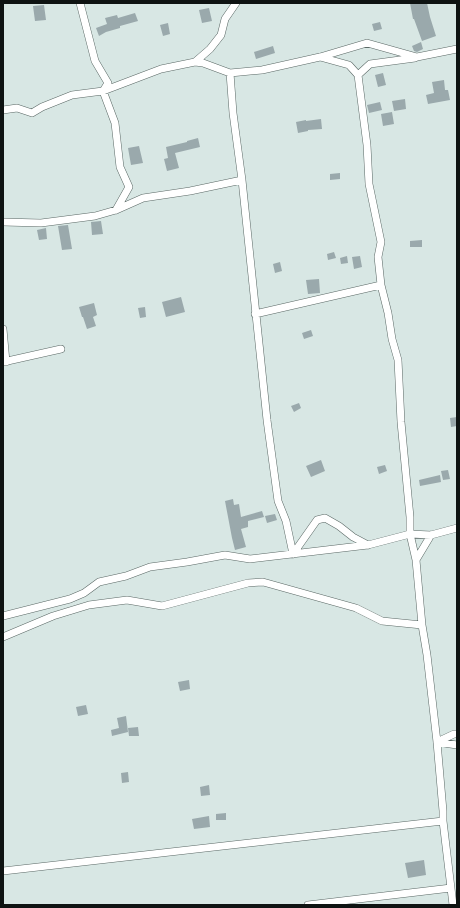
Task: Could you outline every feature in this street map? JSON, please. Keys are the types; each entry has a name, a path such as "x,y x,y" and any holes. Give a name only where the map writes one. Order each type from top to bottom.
{"street":[{"path":"80,3 95,61 108,83 103,91"},
{"path":"195,62 210,49 221,35 225,19 236,3"},
{"path":"3,110 17,108 32,113 42,107 72,95 103,91 161,69 195,62 204,63 230,73 262,70 320,57 368,43 417,57"},
{"path":"358,75 370,64 457,49"},
{"path":"320,57 349,65 358,75 367,145 369,184 381,242 378,257 381,285 388,313 392,339 398,360 401,422 410,517 410,534 416,560 422,624 437,742 443,821 453,905"},
{"path":"230,73 233,114 242,180 267,420 278,501 286,520 293,554"},
{"path":"103,91 115,123 120,167 129,187 116,210"},
{"path":"3,222 41,224 95,216 116,210 143,198 190,191 242,180"},
{"path":"256,314 381,285"},
{"path":"3,329 5,362 61,349"},
{"path":"293,554 317,520 325,518 368,545"},
{"path":"3,616 70,599 84,593 99,582 126,576 150,567 225,555 250,559 368,545 410,534 431,535 457,528"},
{"path":"416,560 431,535"},
{"path":"3,637 53,616 89,605 126,600 162,606 248,583 263,582 356,608 382,621 422,624"},
{"path":"70,599 89,605"},
{"path":"437,742 457,734"},
{"path":"437,742 457,745"},
{"path":"3,871 443,821"},
{"path":"308,905 451,888"}],"building":[{"path":"410,3 427,3 436,36 422,41 413,19"},
{"path":"44,5 46,20 35,21 33,6"},
{"path":"209,8 212,21 202,23 199,10"},
{"path":"135,13 138,21 120,26 120,28 106,32 99,36 96,28 107,24 105,18 117,15 118,18"},
{"path":"380,22 382,29 374,31 372,24"},
{"path":"168,23 170,34 163,36 160,25"},
{"path":"421,42 423,49 417,52 414,51 412,46"},
{"path":"273,46 275,53 256,59 254,52"},
{"path":"383,73 386,85 378,87 375,75"},
{"path":"444,80 445,90 448,90 450,100 428,104 426,95 434,93 432,82"},
{"path":"405,99 406,109 394,111 392,101"},
{"path":"380,102 382,110 369,113 367,105"},
{"path":"392,112 394,124 383,126 381,114"},
{"path":"321,119 322,129 308,130 298,133 296,122"},
{"path":"198,138 200,147 175,153 179,168 167,171 164,159 168,158 166,147"},
{"path":"139,146 143,163 131,165 128,148"},
{"path":"340,173 340,179 330,180 330,174"},
{"path":"101,221 103,234 92,235 91,222"},
{"path":"68,225 72,249 62,250 58,226"},
{"path":"46,228 47,239 39,240 37,230"},
{"path":"422,240 422,247 410,247 410,241"},
{"path":"334,252 336,258 328,260 327,254"},
{"path":"347,256 348,263 341,264 340,258"},
{"path":"360,256 362,267 354,269 352,257"},
{"path":"280,262 282,271 275,273 273,264"},
{"path":"319,279 320,293 308,294 306,280"},
{"path":"181,297 185,312 166,317 162,302"},
{"path":"94,303 97,315 93,317 96,326 87,329 79,307"},
{"path":"145,307 146,317 140,318 138,308"},
{"path":"311,330 313,336 304,339 302,333"},
{"path":"299,403 301,408 294,412 291,406"},
{"path":"457,417 457,426 451,427 450,418"},
{"path":"321,460 325,471 311,477 306,466"},
{"path":"385,465 387,471 379,474 377,467"},
{"path":"448,470 450,479 443,480 441,471"},
{"path":"440,475 441,482 420,486 419,480"},
{"path":"233,499 234,505 239,504 241,517 262,511 264,517 248,521 248,527 241,529 246,547 235,550 225,501"},
{"path":"275,514 277,520 267,523 265,516"},
{"path":"189,680 190,689 180,691 178,682"},
{"path":"86,705 88,714 78,716 76,707"},
{"path":"126,716 128,732 112,736 111,730 119,728 117,718"},
{"path":"138,727 139,736 129,736 128,728"},
{"path":"128,772 129,782 122,783 121,773"},
{"path":"209,785 210,795 201,796 200,787"},
{"path":"226,813 226,820 216,820 216,814"},
{"path":"209,816 210,827 194,829 192,819"},
{"path":"424,860 426,875 408,878 405,863"}]}
